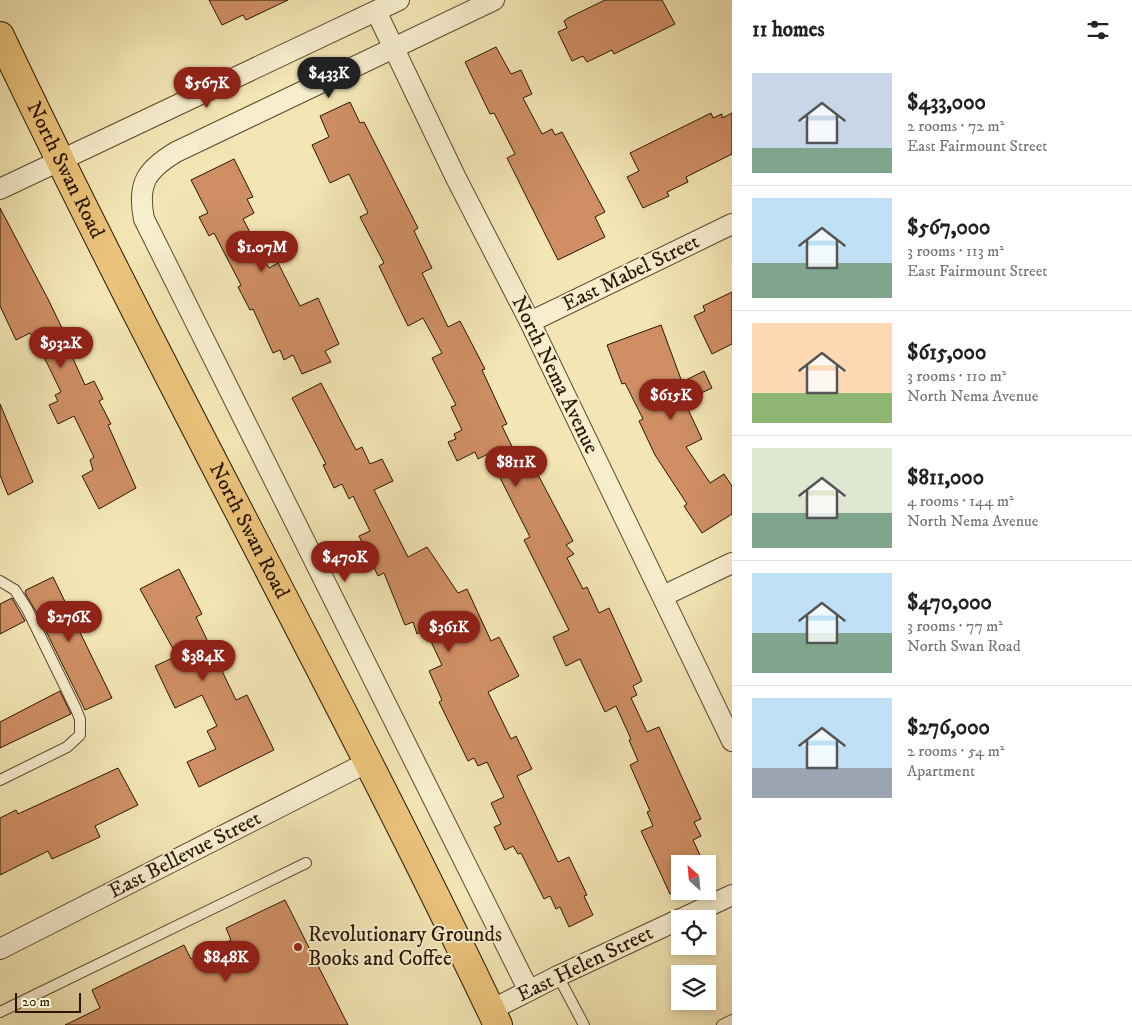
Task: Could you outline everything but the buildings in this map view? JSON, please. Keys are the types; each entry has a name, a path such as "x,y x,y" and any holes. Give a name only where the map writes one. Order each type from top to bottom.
{"main road":[{"name":"North Swan Road","path":"0,36 58,159 370,762 494,1018"}],"street":[{"path":"0,188 58,159 399,0"},
{"path":"393,49 494,0"},
{"name":"North Nema Avenue","path":"376,11 393,49 530,322 732,740"},
{"name":"North Swan Road","path":"393,49 176,152 158,163 147,175 141,197 144,219 528,991"},
{"name":"East Mabel Street","path":"530,322 732,224"},
{"path":"663,596 732,563"},
{"name":"East Bellevue Street","path":"0,949 370,762"},
{"name":"East Helen Street","path":"700,910 732,895"},
{"name":"East Helen Street","path":"494,1018 528,991 671,924"}],"lane":[{"path":"0,581 15,590 27,609 76,709 81,727 80,736 67,747 0,780"},
{"path":"0,1012 306,863"},
{"path":"558,976 584,1025"},
{"path":"722,1025 732,1020"}],"place":[{"name":"Revolutionary Grounds Books and Coffee","path":"298,947"}]}
